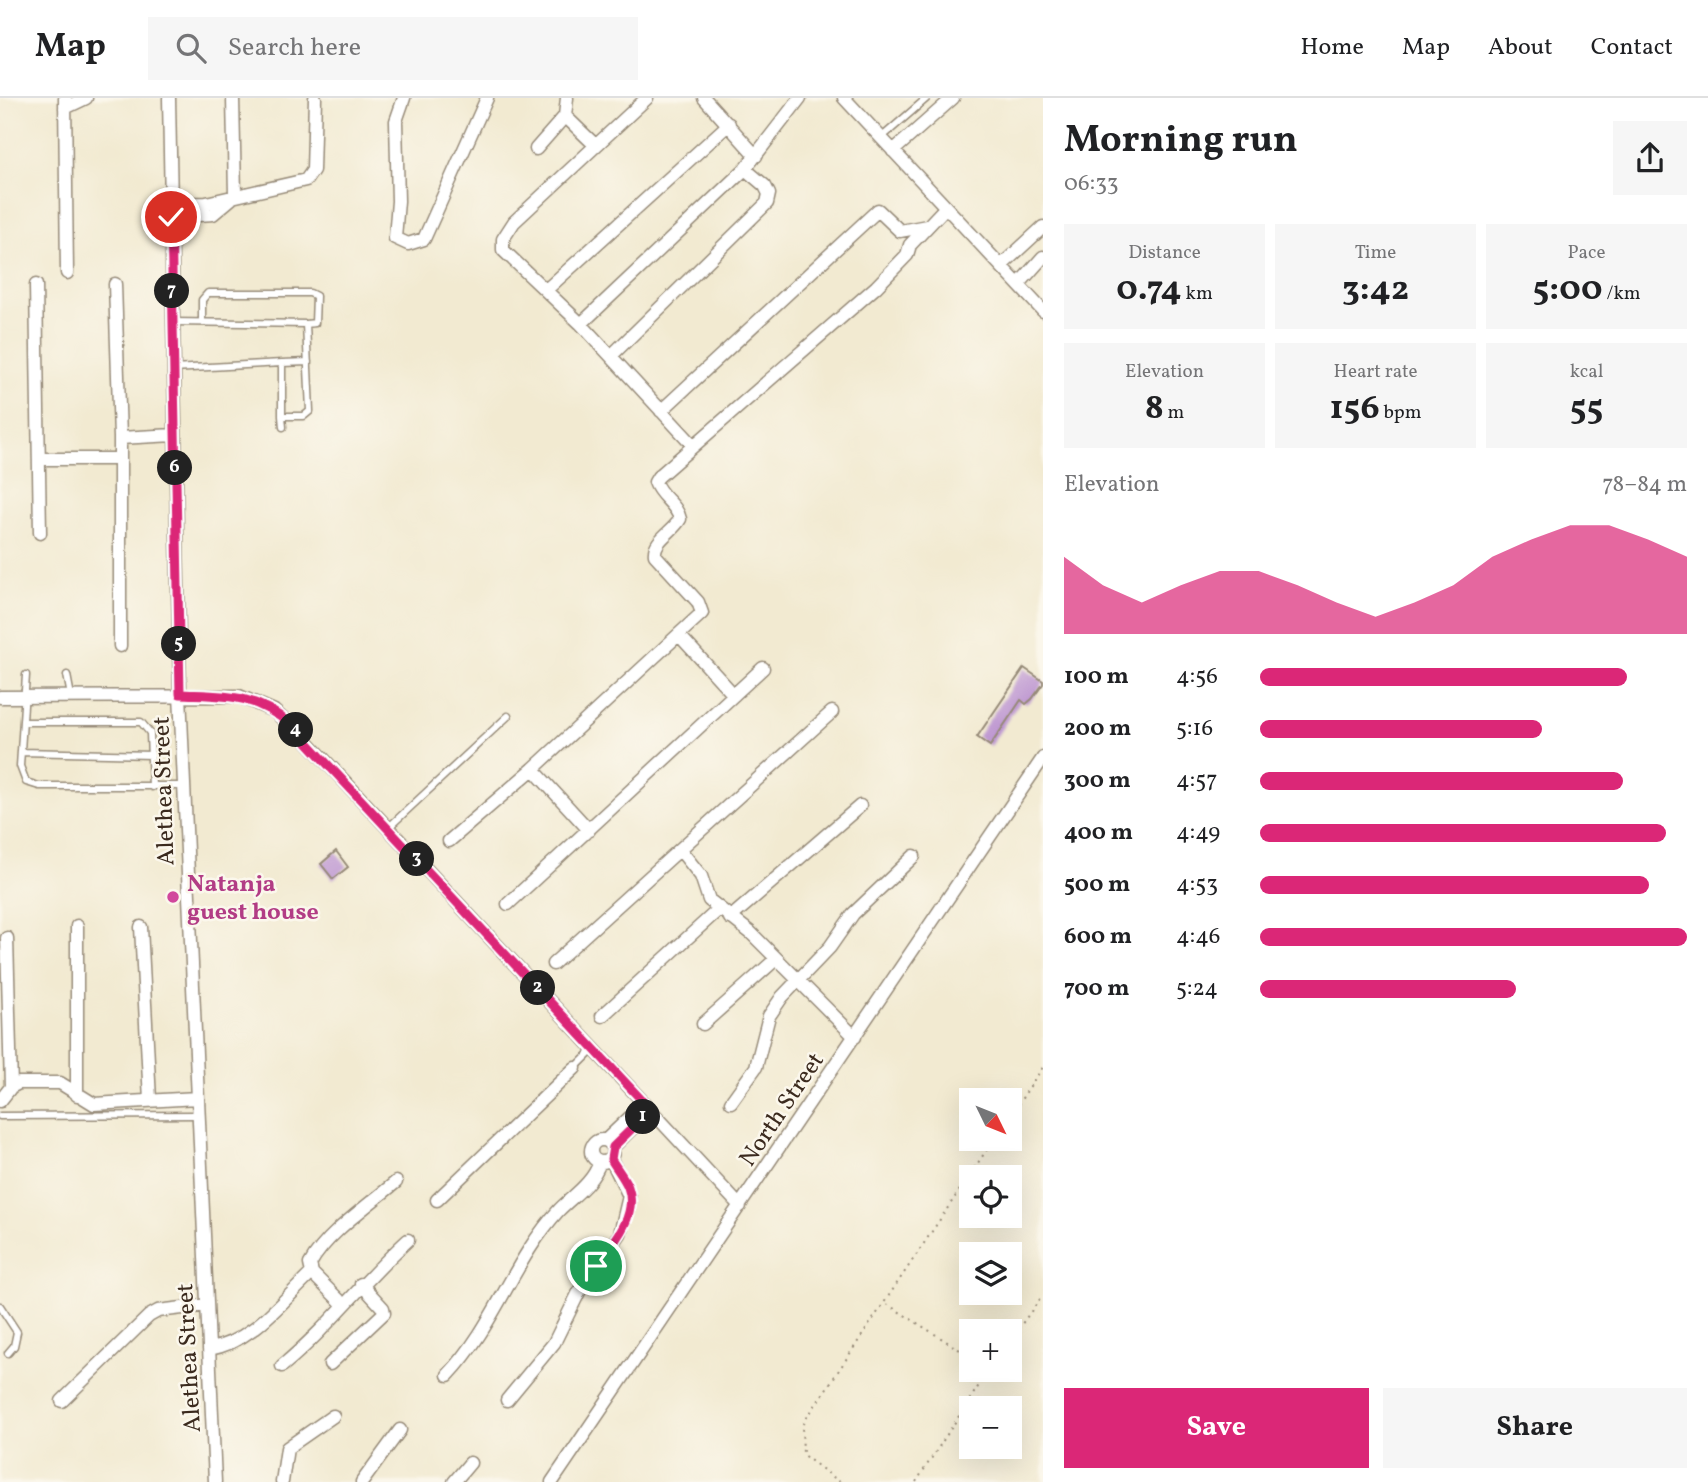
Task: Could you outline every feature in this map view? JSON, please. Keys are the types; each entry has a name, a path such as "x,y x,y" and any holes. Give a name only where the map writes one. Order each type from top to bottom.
{"street":[{"path":"67,273 65,103 86,98"},
{"name":"Alethea Street","path":"169,98 183,786 215,1482"},
{"path":"233,98 235,195"},
{"path":"171,210 300,183 310,177 313,170 315,98"},
{"path":"404,98 396,121 398,201 395,238 408,244 424,239 487,98"},
{"path":"536,149 565,116 567,98"},
{"path":"647,98 514,222 503,239 503,250 580,324 693,445"},
{"path":"704,98 756,156"},
{"path":"580,324 746,169 800,98"},
{"path":"844,98 1043,311"},
{"path":"893,151 953,98"},
{"path":"565,116 595,145"},
{"path":"546,290 729,124"},
{"path":"611,356 766,203 768,190 746,169"},
{"path":"449,841 533,769 702,613 701,607 655,555 657,544 675,528 680,519 678,512 659,493 655,482 693,445 876,286 907,256 910,245 946,207"},
{"path":"661,411 878,211 900,231 927,226"},
{"path":"1002,265 1043,227"},
{"path":"1019,284 1043,257"},
{"path":"115,284 120,438 120,646"},
{"path":"36,285 41,459 40,533"},
{"path":"120,438 174,435"},
{"path":"41,459 120,459"},
{"path":"680,635 734,695"},
{"path":"508,904 763,668"},
{"path":"0,697 180,694 239,696 274,711 306,740 740,1206"},
{"path":"553,964 832,712"},
{"name":"North Street","path":"552,1482 1043,758"},
{"path":"533,769 589,830"},
{"path":"730,918 860,806"},
{"path":"681,851 701,876 709,900 718,910 751,933 855,1037"},
{"path":"731,1102 756,1067 769,1016 798,980 830,947 853,915 914,856"},
{"path":"602,1016 718,910"},
{"path":"77,926 77,1095"},
{"path":"141,927 150,1100"},
{"path":"7,938 11,1087"},
{"path":"703,1024 776,959"},
{"path":"437,1200 575,1068"},
{"path":"0,1101 11,1087 19,1083 60,1083 94,1104 197,1098"},
{"path":"448,1374 482,1334 536,1237 588,1184 607,1152 648,1107"},
{"path":"507,1400 554,1343 580,1290 620,1234 629,1196 607,1152"},
{"path":"344,1305 312,1273 310,1264 318,1252 396,1182"},
{"path":"282,1366 344,1305 361,1284 408,1240"},
{"path":"209,1349 239,1340 312,1273"},
{"path":"330,1364 384,1314 383,1308 361,1284"},
{"path":"62,1401 149,1316 158,1311 207,1305"},
{"path":"282,1482 286,1448 333,1416"},
{"path":"362,1482 400,1430"},
{"path":"454,1482 470,1464"}],"lane":[{"path":"881,138 927,98"},
{"path":"172,322 306,324 317,319 316,296 310,293 208,293 202,300 202,322"},
{"path":"282,416 304,416 310,411 306,324"},
{"path":"173,369 308,362"},
{"path":"282,363 283,427"},
{"path":"26,675 20,752 21,775 31,785 183,786"},
{"path":"67,675 71,696"},
{"path":"387,828 508,716"},
{"path":"23,722 141,722 150,733 152,786"},
{"path":"20,752 152,755"},
{"path":"575,1068 594,1049"},
{"path":"0,1116 198,1115"},
{"path":"0,1306 16,1332 17,1339 8,1353"}],"path":[{"path":"1022,1098 1043,1067"},
{"path":"841,1482 803,1455 802,1425 985,1152"},
{"path":"1022,1323 1043,1294"},
{"path":"886,1303 959,1349"},
{"path":"916,1482 981,1382"}],"building":[{"path":"1024,668 1043,681 1043,684 1026,704 1021,700 990,746 977,737"},
{"path":"336,851 348,867 333,879 321,864"}],"place":[{"name":"Natanja guest house","path":"173,897"}],"route":[{"path":"171,217 180,694 239,696 255,700 290,724 651,1110 613,1147 611,1159 628,1188 627,1211 620,1234 596,1266"}]}
